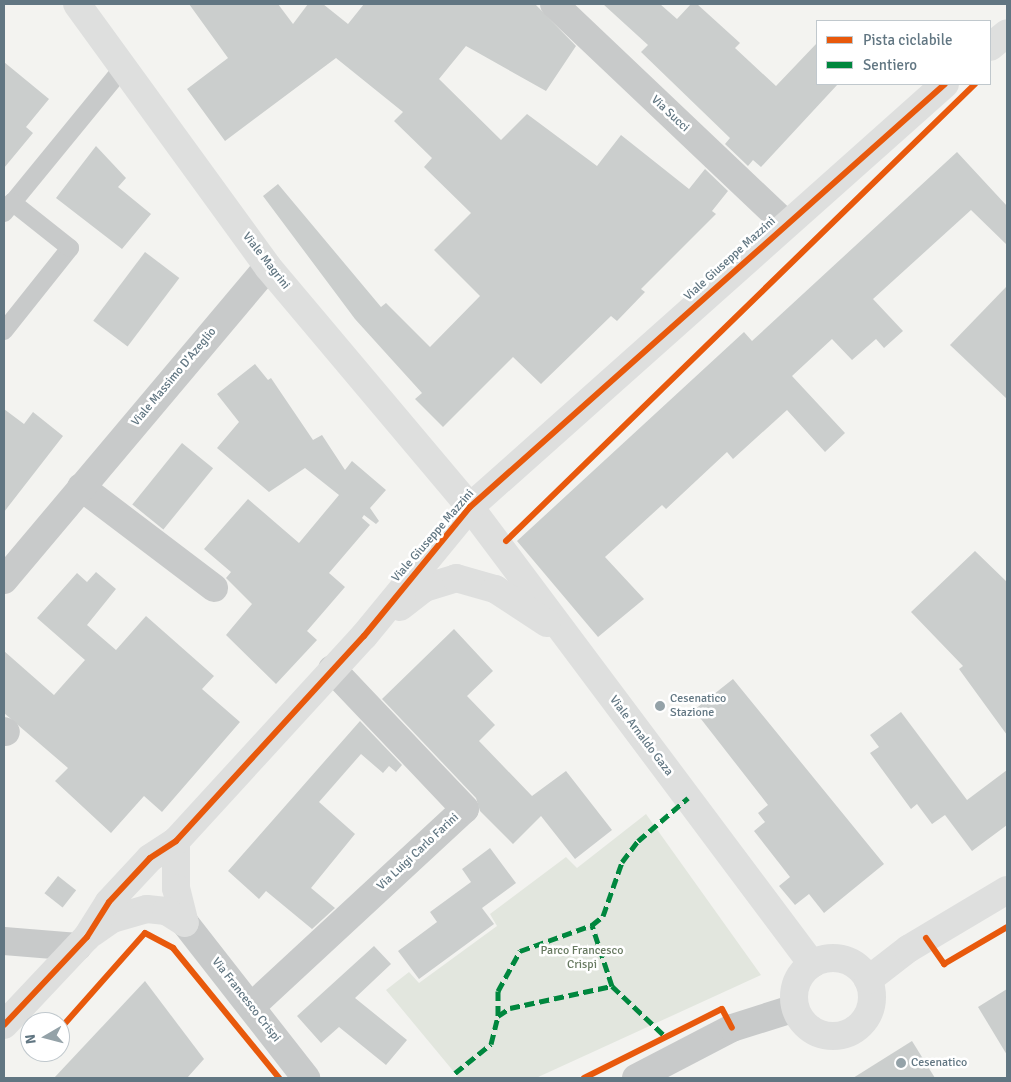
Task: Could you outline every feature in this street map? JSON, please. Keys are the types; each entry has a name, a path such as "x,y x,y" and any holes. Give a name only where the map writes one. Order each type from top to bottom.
{"street":[{"name":"Viale Magrini","path":"77,4 124,65 268,267 470,507"},
{"name":"Via Succi","path":"554,4 786,224"},
{"path":"991,47 1007,33"},
{"name":"Viale Giuseppe Mazzini","path":"4,1025 82,942 109,902 143,865 176,841 364,636 470,507 944,85"},
{"name":"Viale Massimo D'Azeglio","path":"4,580 268,267"},
{"path":"81,487 214,588"},
{"name":"Viale Arnaldo Gaza","path":"470,507 812,964"},
{"path":"364,636 424,588 456,578 495,589 538,616 578,652"},
{"name":"Via Luigi Carlo Farini","path":"252,1006 465,809 332,669"},
{"name":"Via Francesco Crispi","path":"176,841 176,888 185,923"},
{"path":"868,980 908,949 1007,890"},
{"name":"Via Francesco Crispi","path":"82,942 112,920 147,909 166,911 185,923 252,1006 306,1078"},
{"path":"4,941 82,942"},
{"path":"824,959 849,962 868,980 872,992 867,1018 847,1034 821,1035 800,1019 795,1008 796,983 812,964 824,959"},
{"path":"636,1078 732,1028 795,1008"}],"lane":[{"path":"4,331 70,248 8,207 124,65"}],"green space":[{"name":"Parco Francesco Crispi","path":"646,814 761,975 536,1078 459,1078 386,990 409,972 419,983 497,926 490,914 566,857 577,868"}],"building":[{"path":"189,4 278,4 293,24 308,4 323,4 348,24 364,4 535,4 576,46 546,91 466,46 439,79 501,140 527,114 597,166 621,135 689,189 705,169 728,191 712,211 716,214 641,289 645,292 617,321 611,316 541,384 513,357 443,427 415,399 422,393 355,319 263,196 278,184 381,307 386,303 430,347 480,296 434,250 471,213 424,167 432,158 394,121 403,112 336,58 225,141 187,89 228,58"},
{"path":"603,4 660,4 677,19 691,4 697,4 740,43 735,48 776,86 816,44 816,85 837,85 761,167 753,160 748,166 725,144 730,138 641,52 648,45"},
{"path":"4,62 49,99 26,127 33,133 4,168"},
{"path":"96,146 126,178 118,187 151,214 122,249 56,198"},
{"path":"957,152 1007,206 1007,245 971,210 873,299 903,331 884,348 876,339 852,360 832,339 792,376 845,433 825,452 787,410 733,459 727,452 666,509 662,505 605,557 644,599 598,637 517,541 744,332 752,341"},
{"path":"145,252 179,278 128,347 93,321"},
{"path":"1007,286 1007,399 950,345"},
{"path":"255,364 268,380 271,378 313,440 322,435 345,470 352,461 386,490 370,508 379,521 376,524 364,515 362,518 370,525 329,573 345,587 307,631 317,640 276,684 226,635 252,604 226,578 231,572 204,549 248,499 299,543 339,495 305,468 269,492 217,448 239,422 217,394"},
{"path":"4,409 24,424 33,412 63,436 4,512"},
{"path":"182,443 213,468 163,530 132,504"},
{"path":"975,551 1007,582 1007,735 959,669 963,666 911,612"},
{"path":"96,572 116,589 87,625 116,650 146,616 214,676 202,689 240,722 162,812 144,796 111,833 55,781 68,768 4,713 4,651 54,695 85,660 37,618 77,573 87,582"},
{"path":"454,629 493,671 467,696 495,725 479,741 532,796 566,771 612,830 575,859 541,816 513,844 480,811 476,798 382,699"},
{"path":"733,679 884,864 824,913 809,894 795,905 779,886 790,877 754,831 765,822 758,813 768,805 694,710"},
{"path":"901,712 967,800 1007,770 1007,825 972,851 945,815 932,824 917,804 911,809 870,753 879,747 870,735"},
{"path":"360,721 402,765 396,772 389,766 383,773 361,754 319,802 355,834 311,888 335,908 312,929 266,891 259,899 228,871"},
{"path":"490,848 516,883 482,908 494,924 419,979 398,951 437,922 430,912 471,882 462,869"},
{"path":"58,876 76,890 63,907 44,893"},
{"path":"374,946 391,964 355,998 407,1040 386,1065 339,1027 321,1043 297,1016"},
{"path":"145,981 204,1059 187,1078 54,1078"},
{"path":"1007,989 1007,1055 978,1007"},
{"name":"Cesenatico","path":"912,1041 935,1078 853,1078"}],"marked path":[{"path":"455,1073 491,1044 498,1016 510,1008 612,986 592,925 603,916 622,862 638,841 688,798"},
{"path":"498,1016 498,991 520,951 592,925"},
{"path":"612,986 666,1037"}],"cycle path":[{"path":"4,1025 87,937 109,902 150,858 176,841 364,636 470,507 944,85"},
{"path":"506,541 974,85"},
{"path":"926,938 944,964 1007,927"},
{"path":"70,1018 145,933 173,948 279,1078"},
{"path":"584,1078 722,1009 732,1028"}],"place":[{"name":"Cesenatico Stazione","path":"660,706"},
{"name":"Cesenatico","path":"901,1063"}]}
